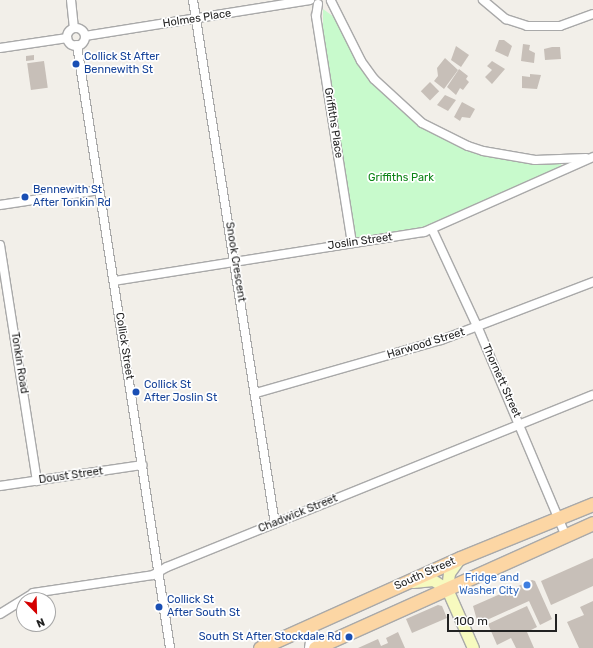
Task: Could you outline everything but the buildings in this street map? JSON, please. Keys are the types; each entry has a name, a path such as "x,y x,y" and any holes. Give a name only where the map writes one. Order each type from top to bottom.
{"main road":[{"name":"South Street","path":"260,648 314,622 460,558 593,504"},
{"name":"South Street","path":"314,648 593,524"}],"street":[{"path":"71,0 74,28"},
{"name":"Snook Crescent","path":"193,0 256,393 274,524"},
{"name":"Holmes Place","path":"85,36 310,0"},
{"path":"483,0 506,18 527,26 560,26 593,14"},
{"path":"316,2 333,1 361,61 374,79 422,123 468,146 498,154 535,160 592,158"},
{"name":"Griffiths Place","path":"316,2 316,16 352,243"},
{"path":"74,28 80,29 85,36 82,43 77,45 72,44 67,38 70,30 74,28"},
{"path":"0,48 67,38"},
{"name":"Collick Street","path":"77,45 170,648"},
{"name":"Joslin Street","path":"114,281 432,229 592,158"},
{"path":"0,205 99,190"},
{"name":"Thornett Street","path":"432,229 478,328 520,424 566,536"},
{"name":"Tonkin Road","path":"0,245 37,481"},
{"name":"Harwood Street","path":"256,393 478,328 593,282"},
{"name":"Chadwick Street","path":"0,614 33,593 153,575 158,571 593,395"},
{"name":"Doust Street","path":"0,486 142,465"},
{"path":"447,589 449,573 460,558"},
{"path":"402,584 429,580 438,582 447,589 473,648"},
{"path":"309,648 314,622"}],"green space":[{"name":"Griffiths Park","path":"323,9 334,17 372,80 395,106 421,126 467,151 537,163 561,163 562,169 416,231 355,240 323,31"}],"place":[{"name":"Collick St After Bennewith St","path":"76,64"},
{"name":"Bennewith St After Tonkin Rd","path":"25,197"},
{"name":"Collick St After Joslin St","path":"136,392"},
{"name":"Fridge and Washer City","path":"527,585"},
{"name":"Collick St After South St","path":"159,607"},
{"name":"South St After Stockdale Rd","path":"349,637"}]}
